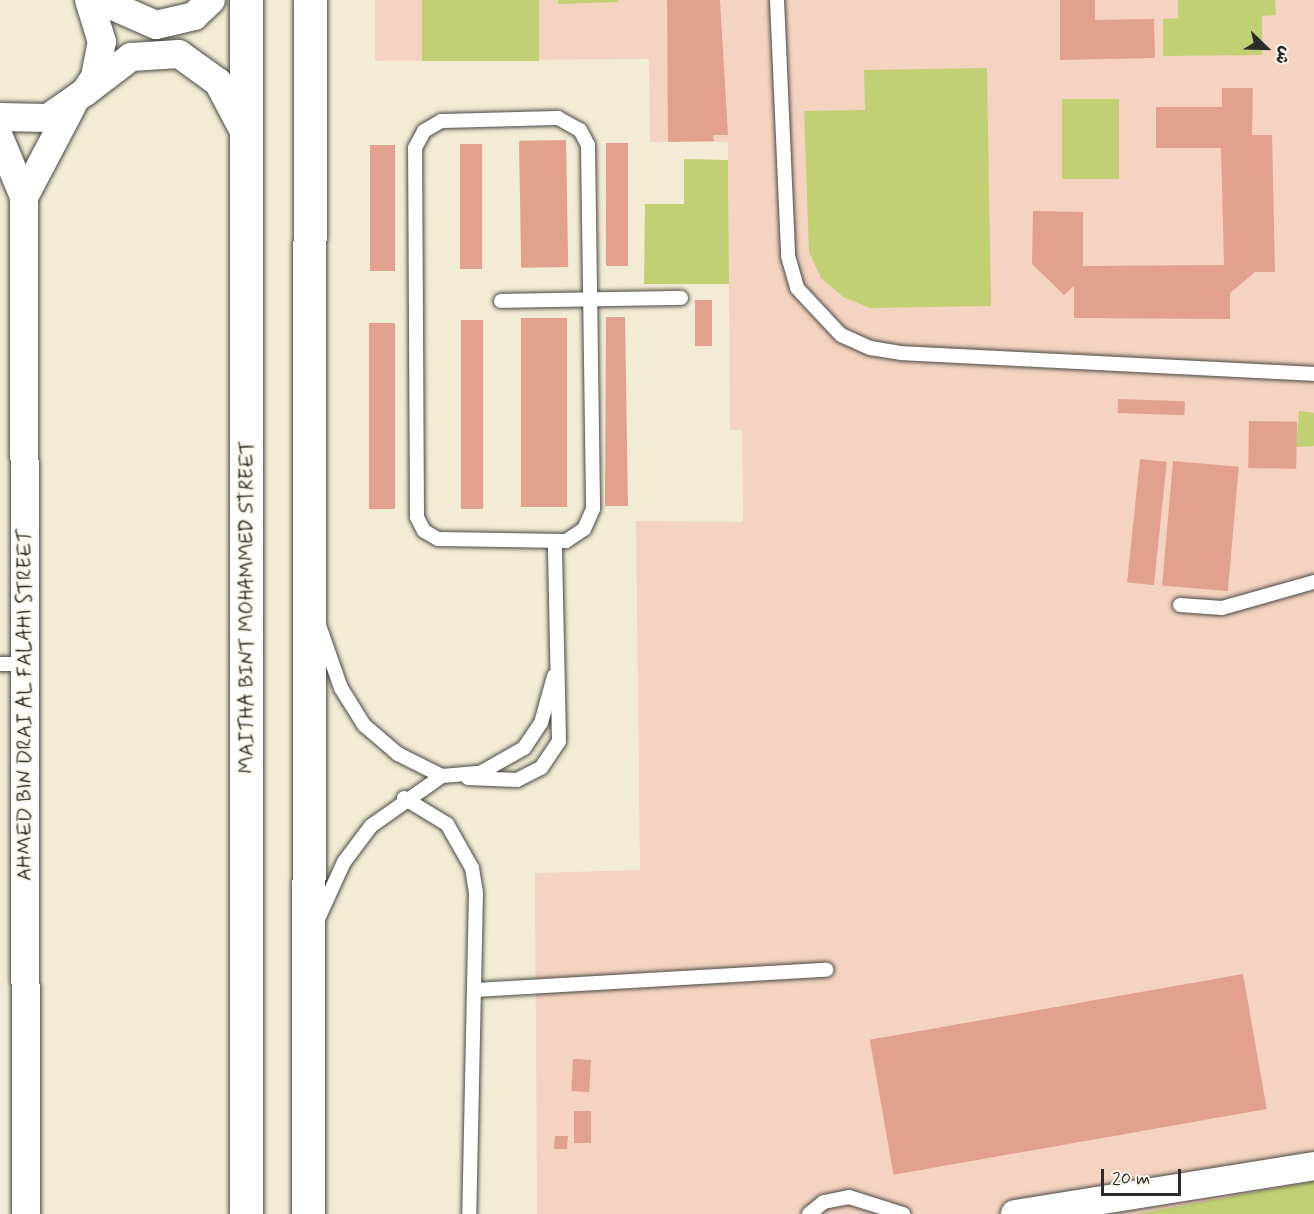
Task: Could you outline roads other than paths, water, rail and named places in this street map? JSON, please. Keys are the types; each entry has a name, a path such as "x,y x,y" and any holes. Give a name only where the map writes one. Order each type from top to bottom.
{"main road":[{"name":"MAITHA BINT MOHAMMED STREET","path":"246,0 246,1214"},
{"path":"308,1214 310,0"}],"street":[{"name":"AHMED BIN DRAI AL FALAHI STREET","path":"24,197 98,68 102,42 89,0"},
{"path":"99,0 156,25 194,16 211,0"},
{"path":"0,117 33,121 79,98 131,57 179,54 218,82 247,137"},
{"name":"AHMED BIN DRAI AL FALAHI STREET","path":"0,139 24,197 13,664 26,1214"},
{"path":"1015,1214 1314,1166"}],"lane":[{"path":"777,0 788,256 796,288 842,335 870,348 901,353 1314,374"},
{"path":"540,117 567,120 580,130 588,154 593,509 576,537 555,543 438,539 424,531 417,517 415,158 424,130 441,121 540,117"},
{"path":"501,301 681,298"},
{"path":"309,595 341,688 364,725 398,754 442,776 463,776 504,783 541,768 552,756 562,725 554,676 555,543"},
{"path":"1180,605 1222,608 1314,582"},
{"path":"463,776 495,767 530,741 554,676"},
{"path":"308,942 356,843 405,798 442,776"},
{"path":"405,798 447,824 472,868 474,990 469,1214"},
{"path":"474,990 826,970"},
{"path":"809,1214 824,1202 849,1197 903,1214"}]}
